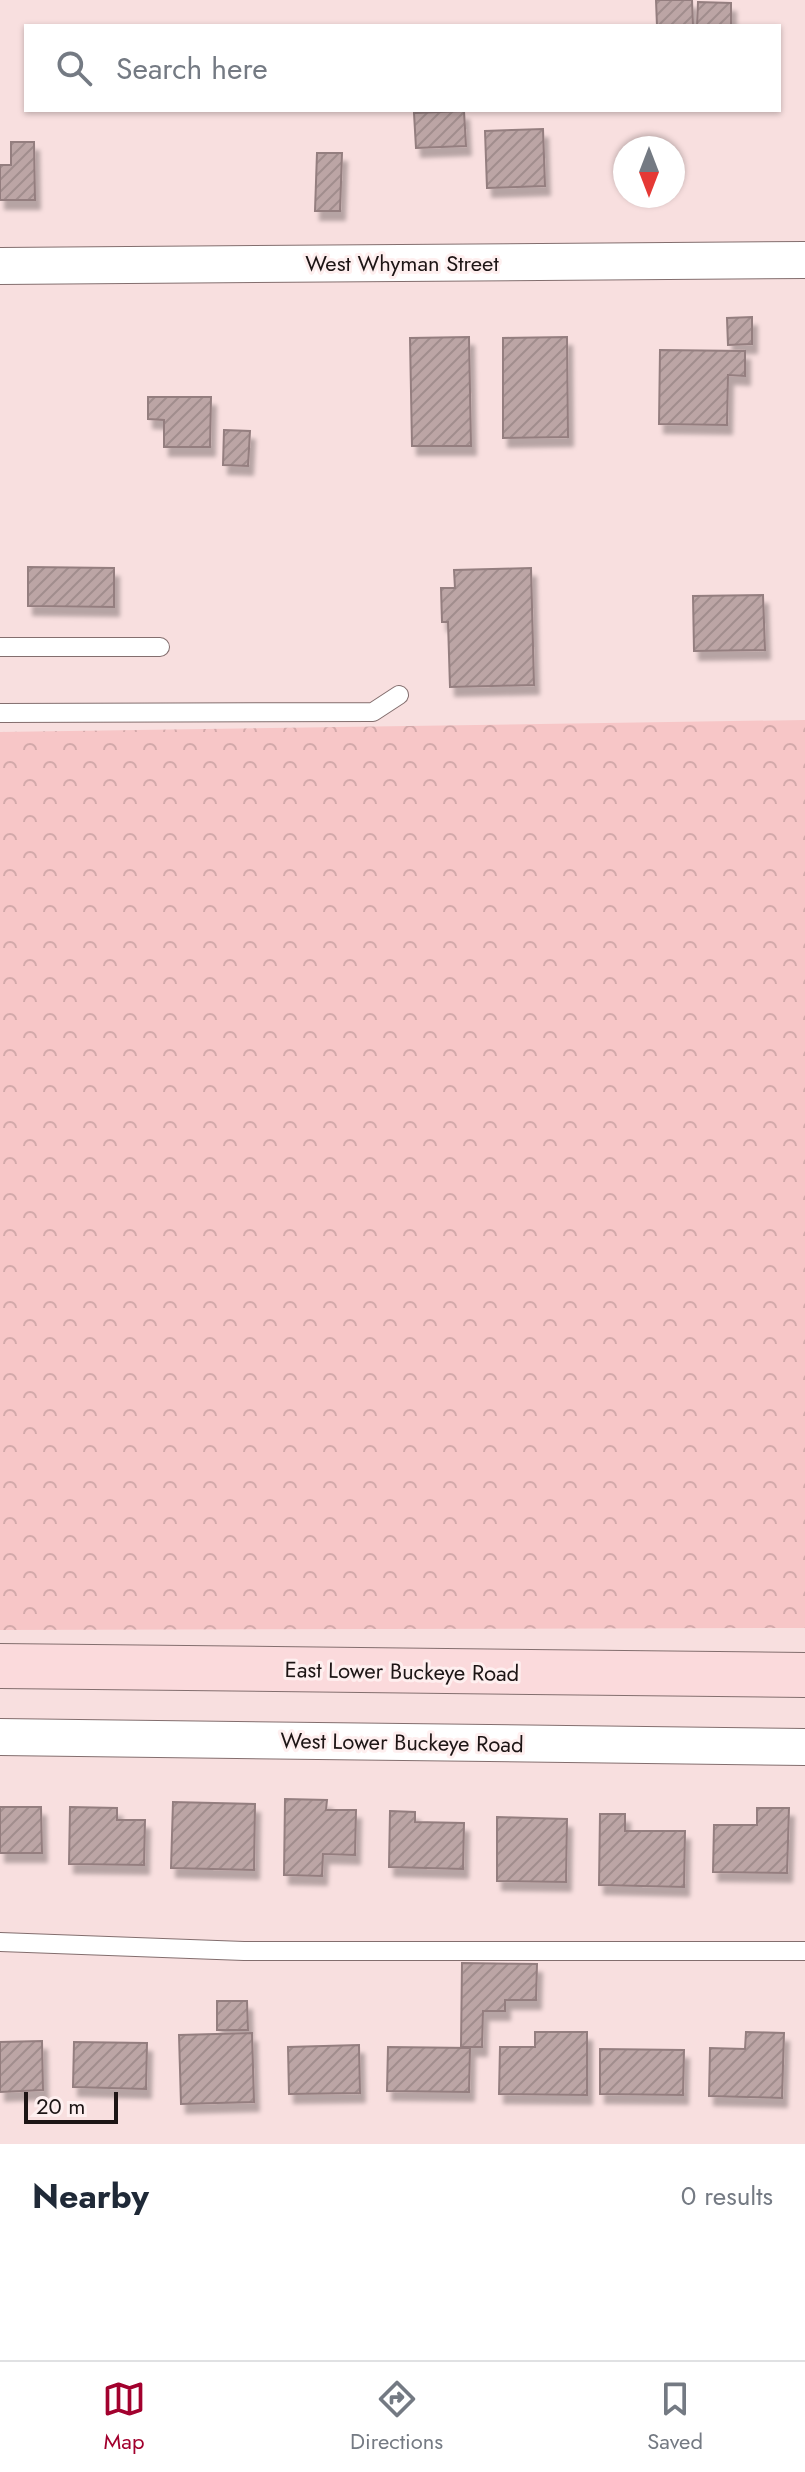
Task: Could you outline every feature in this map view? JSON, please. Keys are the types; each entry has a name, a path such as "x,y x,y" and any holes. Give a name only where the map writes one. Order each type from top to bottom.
{"main road":[{"name":"East Lower Buckeye Road","path":"0,1666 805,1675"}],"street":[{"name":"West Whyman Street","path":"0,266 805,260"},
{"name":"West Lower Buckeye Road","path":"0,1737 805,1747"}],"lane":[{"path":"0,647 160,647"},
{"path":"0,713 237,715 373,712 399,695"},
{"path":"0,1942 244,1951 805,1951"}],"green space":[{"path":"805,720 805,1628 0,1630 0,732"}],"building":[{"path":"656,0 692,0 693,24 657,24"},
{"path":"698,2 731,3 731,24 697,24"},
{"path":"464,112 466,146 416,148 414,113"},
{"path":"543,129 545,186 487,188 485,131"},
{"path":"11,142 34,142 35,200 0,200 0,165 11,165"},
{"path":"317,153 342,153 340,211 315,211"},
{"path":"752,317 752,344 728,345 727,318"},
{"path":"469,337 471,446 412,446 410,338"},
{"path":"567,337 568,437 503,438 503,338"},
{"path":"660,350 745,351 745,376 728,375 727,425 659,424"},
{"path":"148,397 211,397 210,447 164,447 164,420 148,419"},
{"path":"224,430 250,431 248,466 223,465"},
{"path":"28,567 114,568 114,607 28,606"},
{"path":"531,568 534,685 450,687 448,622 442,622 441,588 455,588 454,570"},
{"path":"763,595 765,650 694,651 693,596"},
{"path":"285,1799 327,1800 326,1810 356,1810 355,1855 323,1854 322,1876 284,1875"},
{"path":"173,1802 255,1804 254,1870 171,1868"},
{"path":"0,1807 41,1807 42,1853 0,1853"},
{"path":"70,1807 117,1808 117,1820 145,1820 144,1865 69,1864"},
{"path":"757,1808 789,1808 787,1873 713,1872 714,1825 757,1825"},
{"path":"390,1811 415,1812 415,1822 464,1823 463,1869 389,1867"},
{"path":"600,1814 625,1814 625,1831 685,1831 684,1887 599,1885"},
{"path":"497,1817 567,1819 566,1882 497,1881"},
{"path":"462,1963 537,1964 536,2000 505,2000 505,2011 483,2011 482,2047 461,2047"},
{"path":"217,2001 247,2001 248,2030 217,2030"},
{"path":"535,2032 587,2032 587,2095 499,2094 500,2047 535,2047"},
{"path":"746,2032 784,2033 782,2098 709,2096 710,2048 745,2049"},
{"path":"252,2033 254,2102 181,2104 179,2035"},
{"path":"42,2041 43,2090 0,2092 0,2042"},
{"path":"74,2042 147,2043 146,2089 73,2087"},
{"path":"359,2045 360,2093 289,2094 288,2047"},
{"path":"388,2047 470,2048 469,2092 387,2091"},
{"path":"600,2049 684,2050 683,2095 600,2094"}]}
